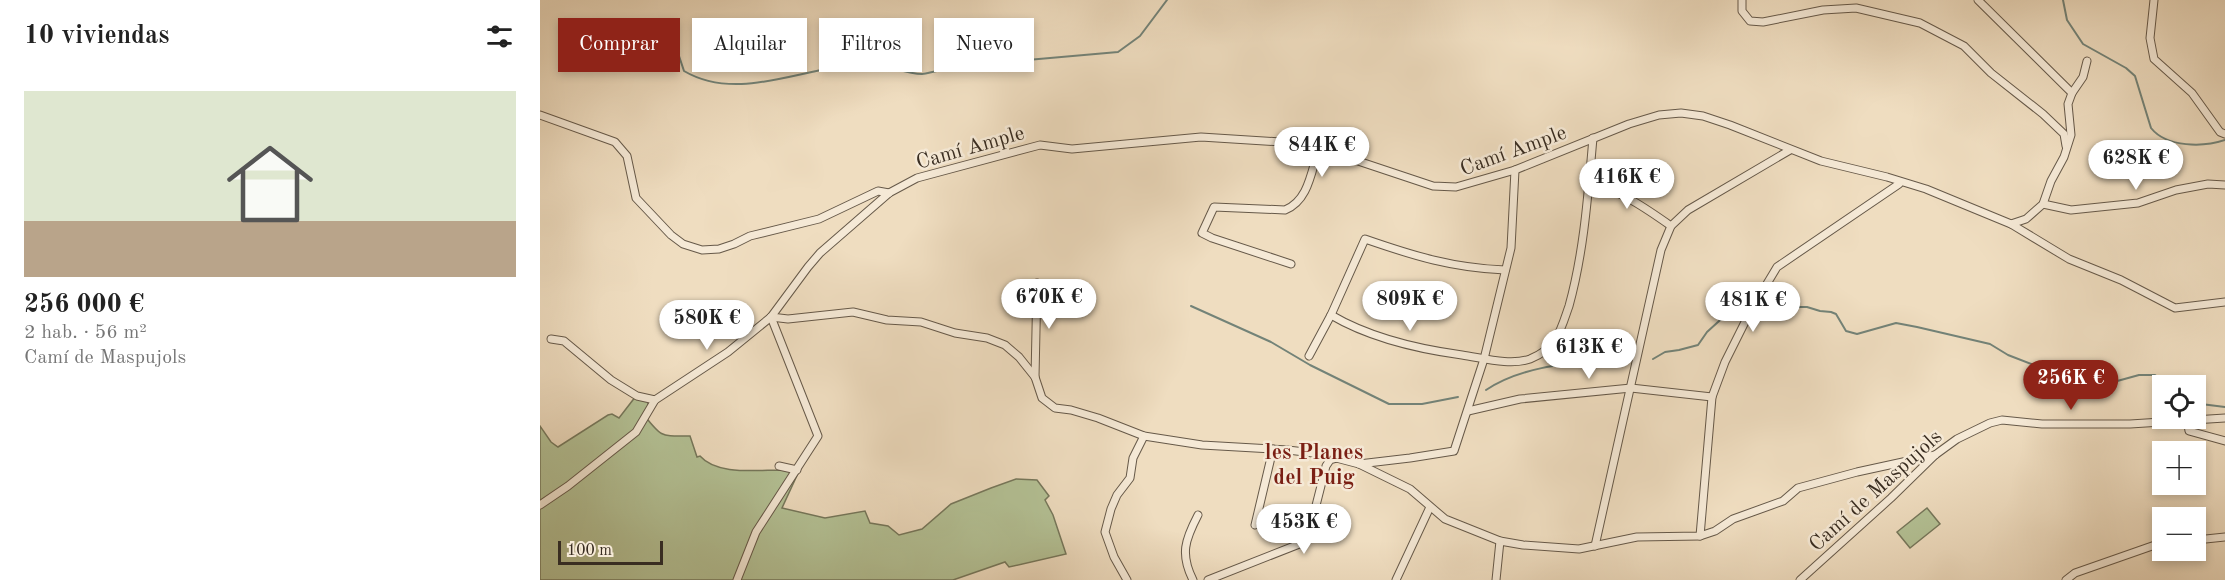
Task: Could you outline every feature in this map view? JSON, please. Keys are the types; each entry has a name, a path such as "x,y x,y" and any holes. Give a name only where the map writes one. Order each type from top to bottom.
{"street":[{"path":"1742,0 1742,11 1750,21 1763,22 1822,10 1856,8 1920,23 1964,46 1991,73 2043,114 2064,134 2066,149"},
{"path":"1978,0 2072,93"},
{"path":"2154,0 2150,38 2154,59 2192,93 2220,132 2225,134"},
{"path":"2011,224 2026,219 2043,204 2051,182 2064,158 2071,135 2068,104 2083,76 2087,61"},
{"name":"Camí Ample","path":"655,400 728,352 771,317 820,253 889,193 917,178 1040,145 1072,149 1201,138 1281,142 1433,186 1456,187 1515,170 1593,138 1659,115 1681,112 1730,125 1821,161 1926,189 2011,224 2069,260 2121,280 2175,308 2225,302"},
{"path":"540,115 615,142 627,156 636,198 671,235 683,244 702,250 719,249 750,236 819,219 878,191 889,193"},
{"path":"1331,315 1342,322 1388,339 1442,352 1512,362 1528,360 1545,351 1563,326 1577,278 1593,138"},
{"path":"1595,546 1661,250 1671,226 1688,210 1790,150"},
{"path":"1291,264 1202,233 1214,207 1285,210 1294,207 1303,197 1318,151"},
{"path":"1359,464 1454,451 1484,359 1511,248 1515,170"},
{"path":"1589,183 1611,188 1634,200 1671,226"},
{"path":"1700,536 1712,397 1737,338 1777,267 1899,184"},
{"path":"2043,204 2071,210 2138,203 2176,190 2208,184 2225,185"},
{"path":"1309,356 1331,315 1365,239 1436,262 1471,268 1505,270"},
{"path":"1037,283 1035,377 1046,403 1055,408 1098,418 1144,436 1202,445 1273,449 1337,458 1359,464 1410,489 1445,519 1500,541 1579,549 1638,537 1700,536 1715,531 1733,519 1783,501 1798,488 1935,455"},
{"path":"737,580 756,532 818,436 771,317 788,319 853,312 887,320 921,322 955,333 987,338 1005,345 1019,357 1035,377"},
{"path":"540,505 568,486 636,432 655,400 636,396 611,380 564,341 553,336"},
{"path":"1468,411 1520,399 1631,388 1712,397"},
{"name":"Camí de Maspujols","path":"2206,418 2225,418"},
{"name":"Camí de Maspujols","path":"1800,580 1935,455 1975,429 2002,420 2042,424 2152,422"},
{"path":"2189,429 2225,441"},
{"path":"1126,580 1105,532 1111,509 1117,495 1130,478 1133,458 1144,436"},
{"path":"1255,525 1273,449"},
{"path":"1208,580 1307,541 1326,466 1329,460 1337,458"},
{"path":"779,466 797,470"},
{"path":"1396,580 1430,507"},
{"path":"1193,580 1185,556 1186,539 1198,515"},
{"path":"2206,539 2225,537"},
{"path":"1496,580 1500,541"},
{"path":"2066,580 2075,573 2152,548"}],"green space":[{"path":"636,396 648,400 648,408 644,415 659,432 667,435 690,436 697,457 700,456 709,463 733,470 799,471 782,508 825,518 865,511 870,523 888,526 899,535 922,529 951,504 991,488 1016,479 1037,480 1049,496 1045,500 1053,515 1066,554 1009,567 1005,562 953,580 540,580 540,426 551,442 558,447 608,415 612,414 619,418"},
{"path":"1927,508 1940,524 1910,548 1897,532"}],"waterway":[{"path":"1034,59 1118,52 1140,36 1167,0"},
{"path":"2063,0 2067,20 2083,44 2126,68 2135,76 2151,128 2158,135 2176,142 2197,145 2225,140"},
{"path":"680,59 684,71 706,80 729,84 777,80 849,65 873,64 922,74 934,72"},
{"path":"1191,306 1271,342 1310,365 1389,404 1422,404 1458,397"},
{"path":"1765,307 1807,307 1831,312 1836,314 1846,331 1857,334 1896,323 1917,327 1990,344 2045,372 2097,383 2110,383 2139,375 2152,375"},
{"path":"1653,359 1665,352 1698,345 1707,332 1729,312 1743,309"},
{"path":"1486,390 1501,381 1534,370 1570,363 1623,358"},
{"path":"2206,405 2225,407"}],"district":[{"name":"les Planes del Puig","path":"1314,464"}]}
